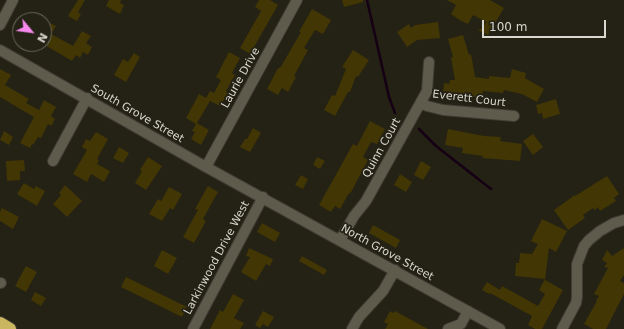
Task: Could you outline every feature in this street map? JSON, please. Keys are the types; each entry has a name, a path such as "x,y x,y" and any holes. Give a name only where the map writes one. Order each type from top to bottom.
{"street":[{"path":"0,25 13,0"},
{"name":"Laurie Drive","path":"206,167 297,0"},
{"name":"South Grove Street","path":"0,50 87,98 206,167 263,197"},
{"name":"Quinn Court","path":"340,240 354,216 366,201 427,91 429,62"},
{"path":"53,161 87,98"},
{"name":"Everett Court","path":"421,102 427,106 443,110 514,116"},
{"name":"North Grove Street","path":"263,197 500,329"},
{"name":"Larkinwood Drive West","path":"193,329 263,197"},
{"path":"562,329 576,303 577,264 584,246 600,231 614,223 624,220"},
{"path":"352,329 359,317 383,290 395,270"},
{"path":"448,329 461,324 468,311"}],"building":[{"path":"78,0 85,0 78,12 81,14 77,21 68,16"},
{"path":"109,0 121,0 120,3 124,5 120,14 106,6"},
{"path":"259,0 270,0 278,5 250,54 240,48 261,11 255,7"},
{"path":"342,0 363,0 363,2 344,7"},
{"path":"447,0 490,0 504,8 488,35 478,30 483,28 486,22 473,15 468,24 461,21 451,14 456,5"},
{"path":"312,9 331,20 323,34 315,30 304,48 308,50 294,76 296,77 288,92 282,88 278,95 267,89 278,68 280,68 301,32 299,32"},
{"path":"438,22 440,38 417,40 407,47 397,32 409,24 411,28 415,25"},
{"path":"52,24 56,26 52,32"},
{"path":"82,31 91,36 86,43 92,47 88,55 83,52 80,58 76,55 72,61 52,49 52,35 73,46"},
{"path":"463,35 469,55 471,54 475,77 489,79 489,76 510,78 512,69 526,73 525,78 544,89 537,102 522,94 504,90 503,93 483,91 482,98 462,95 461,99 452,98 452,94 443,93 444,83 449,84 450,80 455,80 451,58 453,57 448,39"},
{"path":"353,50 369,60 358,77 356,76 350,92 348,92 335,116 324,110 332,95 335,96 346,69 342,67"},
{"path":"229,52 240,58 232,73 235,75 226,91 228,93 220,106 210,101 197,123 209,130 201,145 191,139 195,132 192,131 196,124 186,118 199,94 206,98 210,91 214,93 221,80 216,77"},
{"path":"134,53 140,57 126,82 114,75 123,59 128,62"},
{"path":"0,69 11,75 5,85 29,99 26,103 39,110 44,100 56,107 51,116 55,119 51,126 48,124 41,138 38,137 30,148 20,143 34,117 0,97"},
{"path":"556,99 560,114 543,119 542,113 538,114 536,105"},
{"path":"370,121 385,129 377,144 371,142 363,157 368,160 350,194 349,193 340,209 335,206 331,212 319,205 353,144 357,146"},
{"path":"253,128 261,133 250,152 240,147 245,139 247,139"},
{"path":"448,129 484,136 501,137 500,141 522,144 520,161 482,158 483,156 462,153 463,148 445,145"},
{"path":"4,131 13,137 9,145 0,140"},
{"path":"96,132 108,139 97,159 99,160 97,164 110,171 104,182 91,174 87,182 73,174 87,150 82,147 86,139 90,141"},
{"path":"533,134 543,147 533,155 523,141"},
{"path":"119,147 129,153 123,163 113,158"},
{"path":"148,157 162,166 146,190 135,183 142,171 140,170"},
{"path":"317,157 325,161 320,169 313,165"},
{"path":"24,160 25,171 20,171 20,180 7,181 6,161"},
{"path":"421,161 431,167 423,180 414,175"},
{"path":"400,174 412,182 406,192 394,185"},
{"path":"301,175 308,179 303,189 295,185"},
{"path":"607,176 619,194 614,198 616,201 600,211 598,207 595,210 593,208 583,215 585,218 568,230 554,210 575,195"},
{"path":"24,183 34,189 36,186 45,191 37,206 17,194"},
{"path":"65,185 82,201 67,217 53,204 61,195 59,193"},
{"path":"208,186 218,192 203,219 206,221 194,243 183,237 198,210 195,209"},
{"path":"169,187 182,194 173,210 170,208 162,221 149,214 158,199 161,201"},
{"path":"2,208 19,217 13,229 0,221 0,212"},
{"path":"542,219 567,231 556,252 549,248 545,280 563,290 542,329 535,329 528,325 532,316 482,290 487,282 500,290 502,286 538,306 545,294 539,290 545,279 515,276 516,263 519,263 520,253 532,254 538,244 531,241"},
{"path":"262,223 280,233 275,242 257,232"},
{"path":"373,225 400,240 396,248 369,233"},
{"path":"249,248 273,259 270,266 266,264 256,281 241,272 250,257 246,256"},
{"path":"624,248 624,275 620,281 624,283 624,294 606,329 593,329 584,324 597,301 599,296 594,294 608,268 604,267 607,263 602,260 607,250 612,256"},
{"path":"162,250 177,258 168,274 154,266"},
{"path":"302,256 327,270 324,275 299,261"},
{"path":"26,266 37,272 26,292 15,286"},
{"path":"126,277 187,307 182,317 121,287"},
{"path":"35,292 46,298 41,306 31,300"},
{"path":"233,294 244,300 234,318 244,323 240,329 210,329 220,310 223,312"},
{"path":"263,311 274,317 268,327 263,324 260,328 255,325"},
{"path":"390,311 393,313 395,311 428,329 385,329 388,324 384,322"}],"waterway":[{"path":"367,0 389,97 395,113"},
{"path":"419,129 436,146 491,189"}]}
